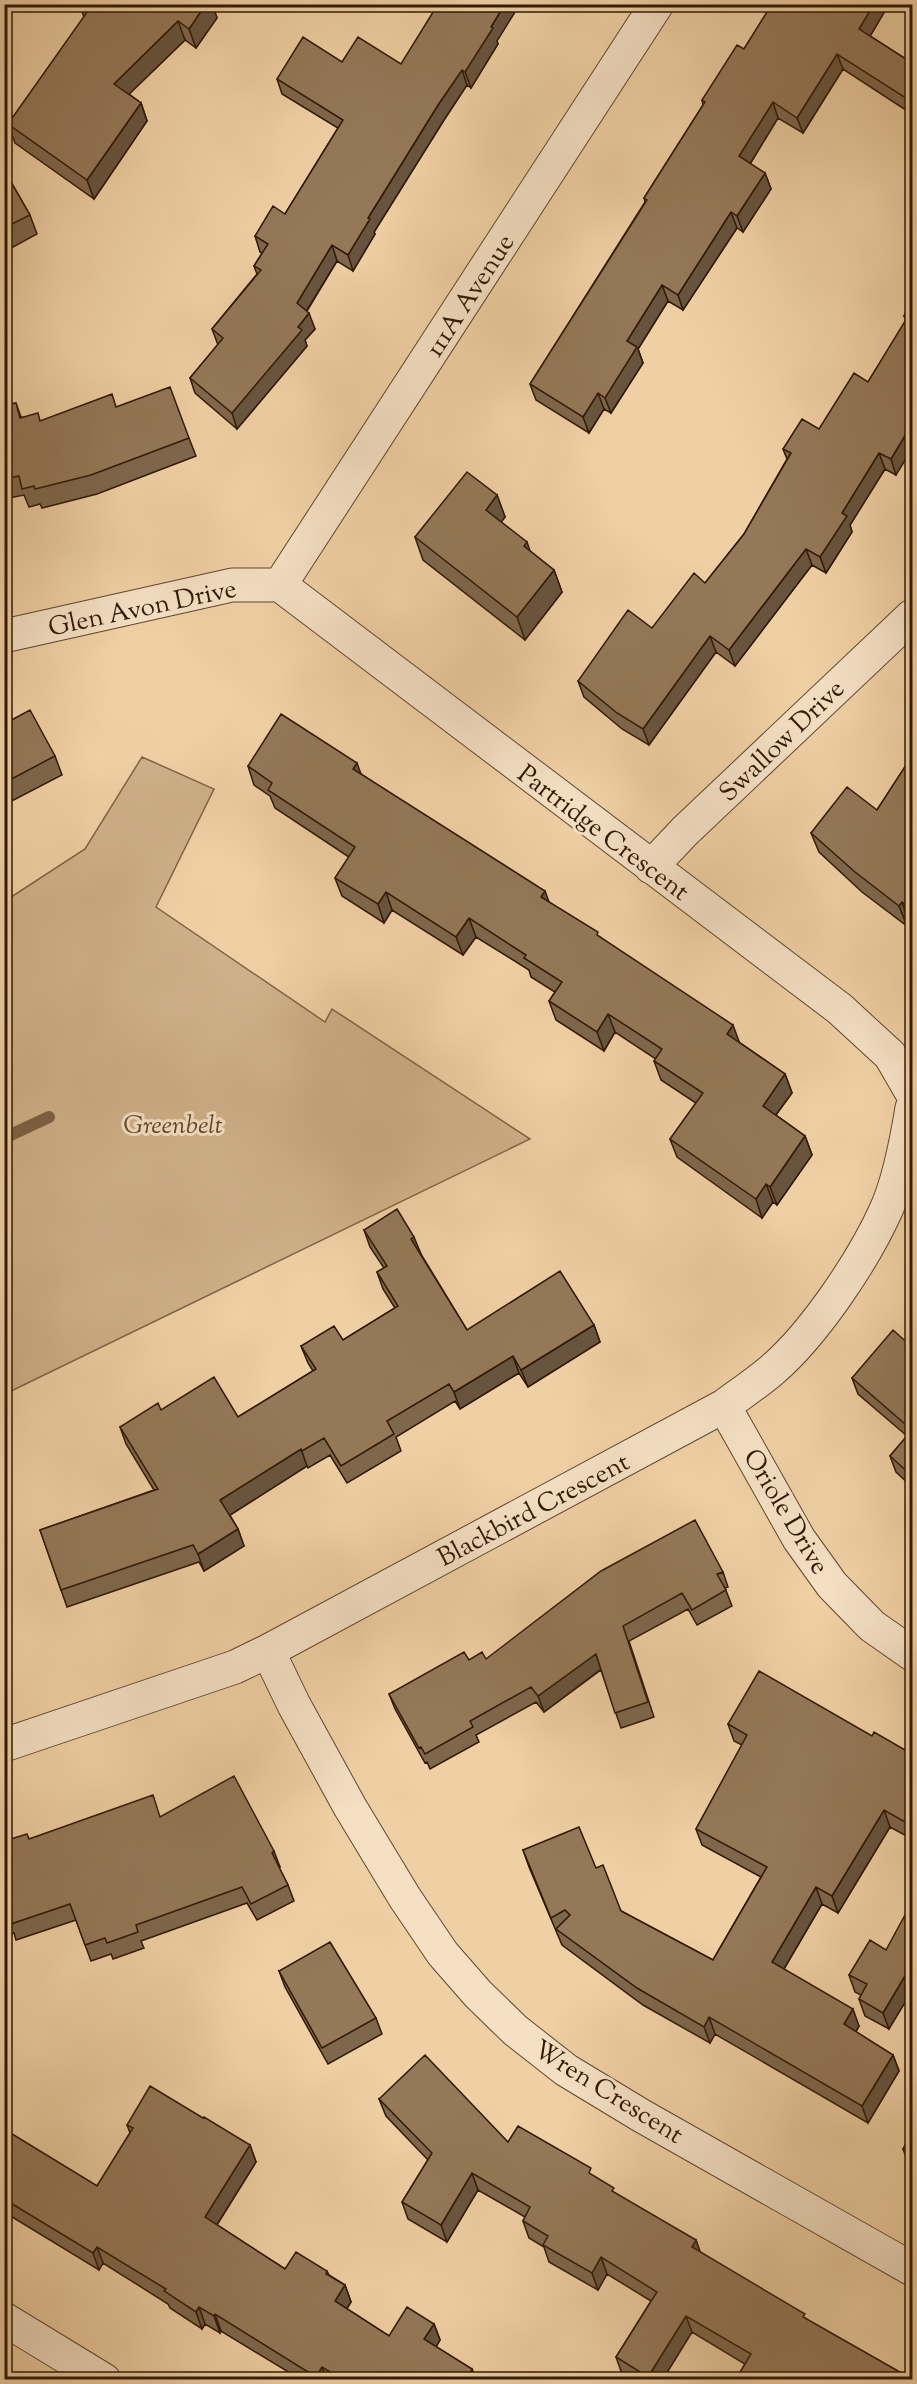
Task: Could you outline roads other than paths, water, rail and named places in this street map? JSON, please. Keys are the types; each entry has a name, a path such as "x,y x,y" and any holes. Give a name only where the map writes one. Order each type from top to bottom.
{"street":[{"name":"111A Avenue","path":"280,585 657,4"},
{"name":"Glen Avon Drive","path":"4,636 232,585 280,585"},
{"name":"Partridge Crescent","path":"280,585 840,1009 890,1055 912,1093"},
{"name":"Swallow Drive","path":"651,867 685,831 912,616"},
{"name":"Blackbird Crescent","path":"4,1745 235,1667 724,1406 773,1369 815,1324 856,1263 886,1209 906,1142 912,1108"},
{"name":"Oriole Drive","path":"724,1406 799,1539 832,1586 872,1626 912,1654"},
{"name":"Wren Crescent","path":"268,1651 311,1736 405,1898 443,1954 515,2030 576,2076 912,2269"},
{"path":"4,2319 104,2379"}],"waterway":[{"path":"4,1138 49,1117"}],"park label":[{"name":"Greenbelt","path":"173,1124"}]}
